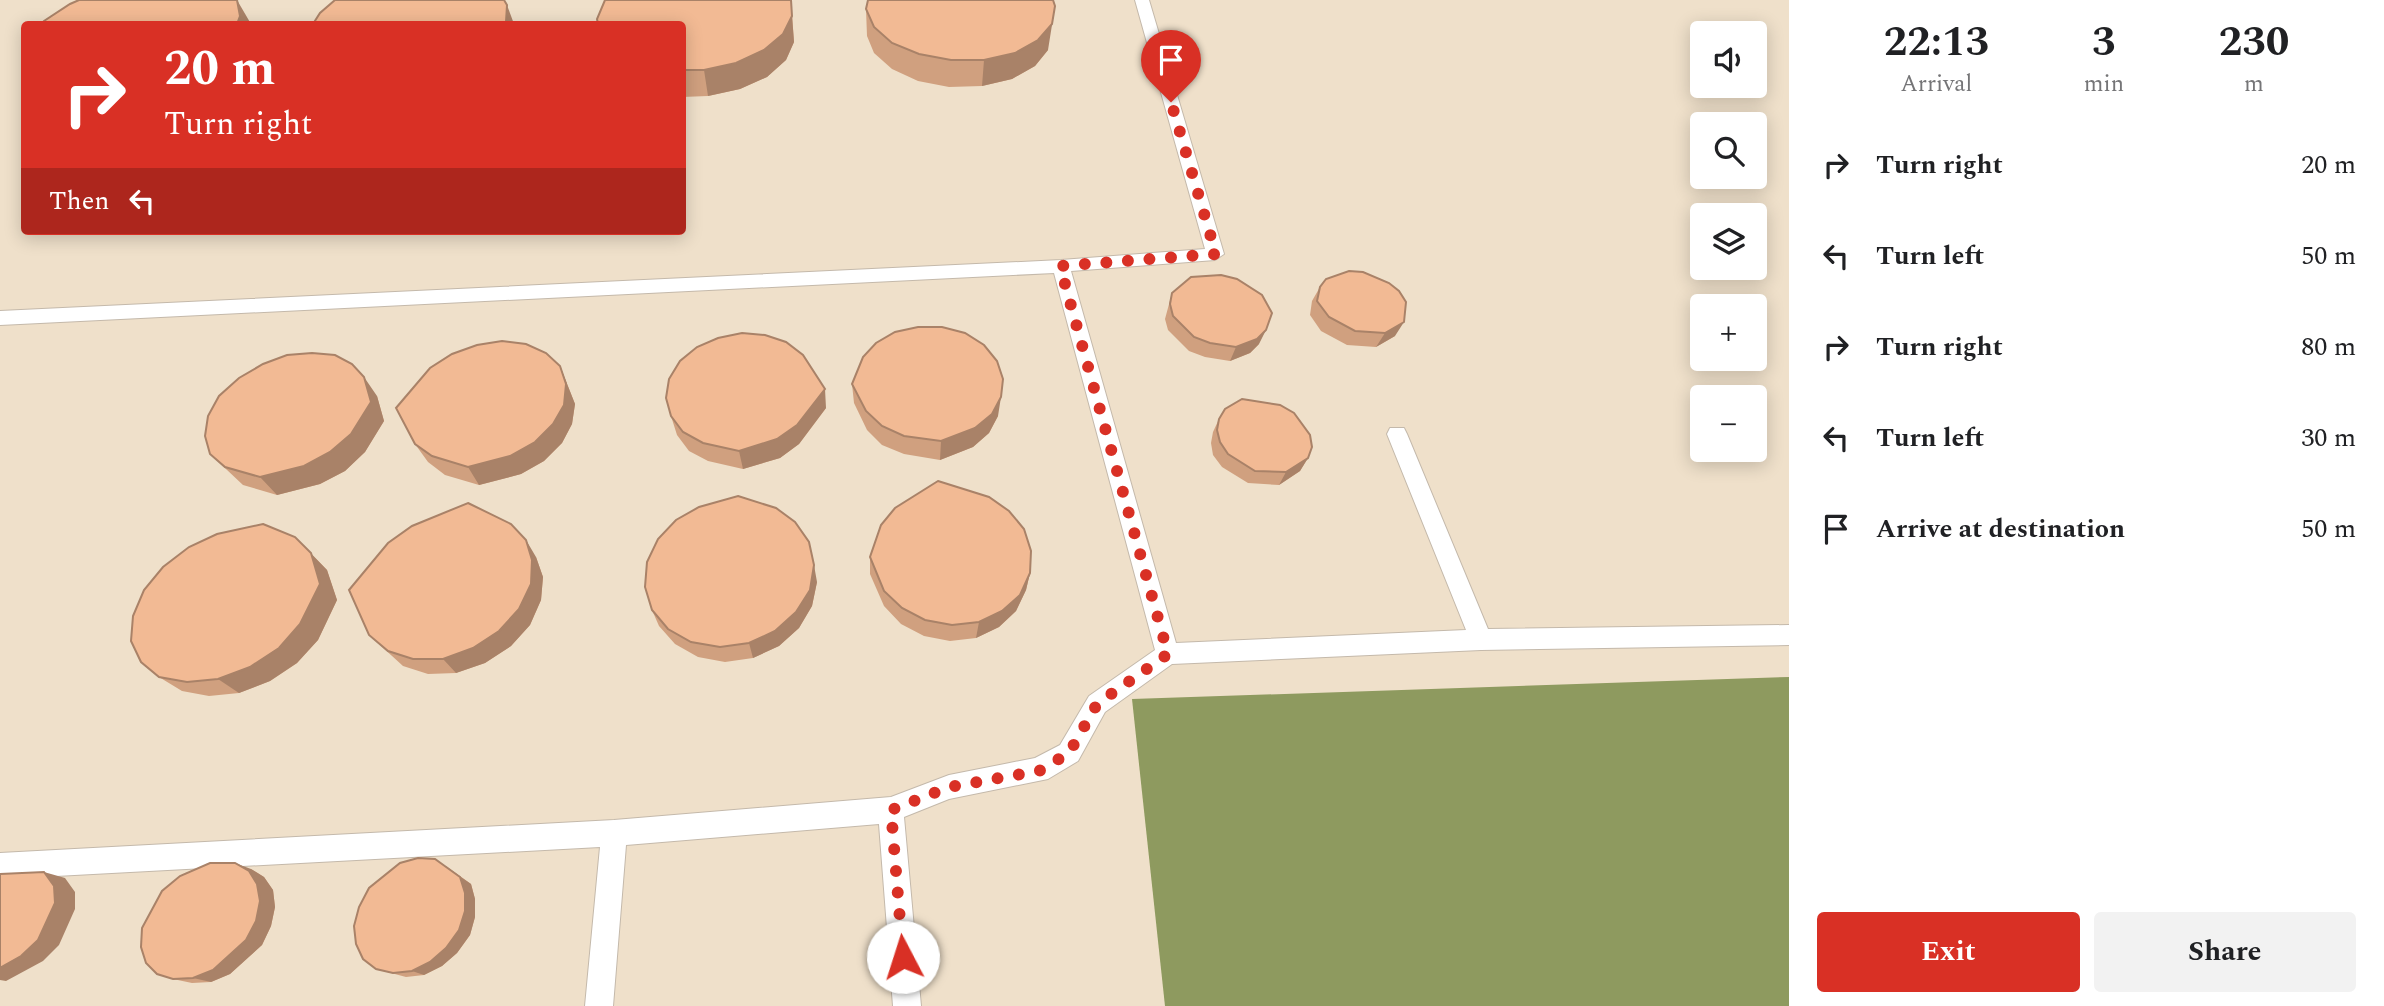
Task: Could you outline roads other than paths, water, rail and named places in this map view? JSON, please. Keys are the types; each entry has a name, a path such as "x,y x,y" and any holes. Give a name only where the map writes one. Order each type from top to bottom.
{"lane":[{"path":"0,318 1060,266 1216,254 1142,0"},
{"path":"1060,266 1168,654"},
{"path":"1397,433 1481,640"},
{"path":"0,866 614,833 891,810 949,787 1039,771 1069,753 1097,704 1168,654 1481,640 1789,635"},
{"path":"891,810 907,1006"},
{"path":"599,1006 614,833"}]}
